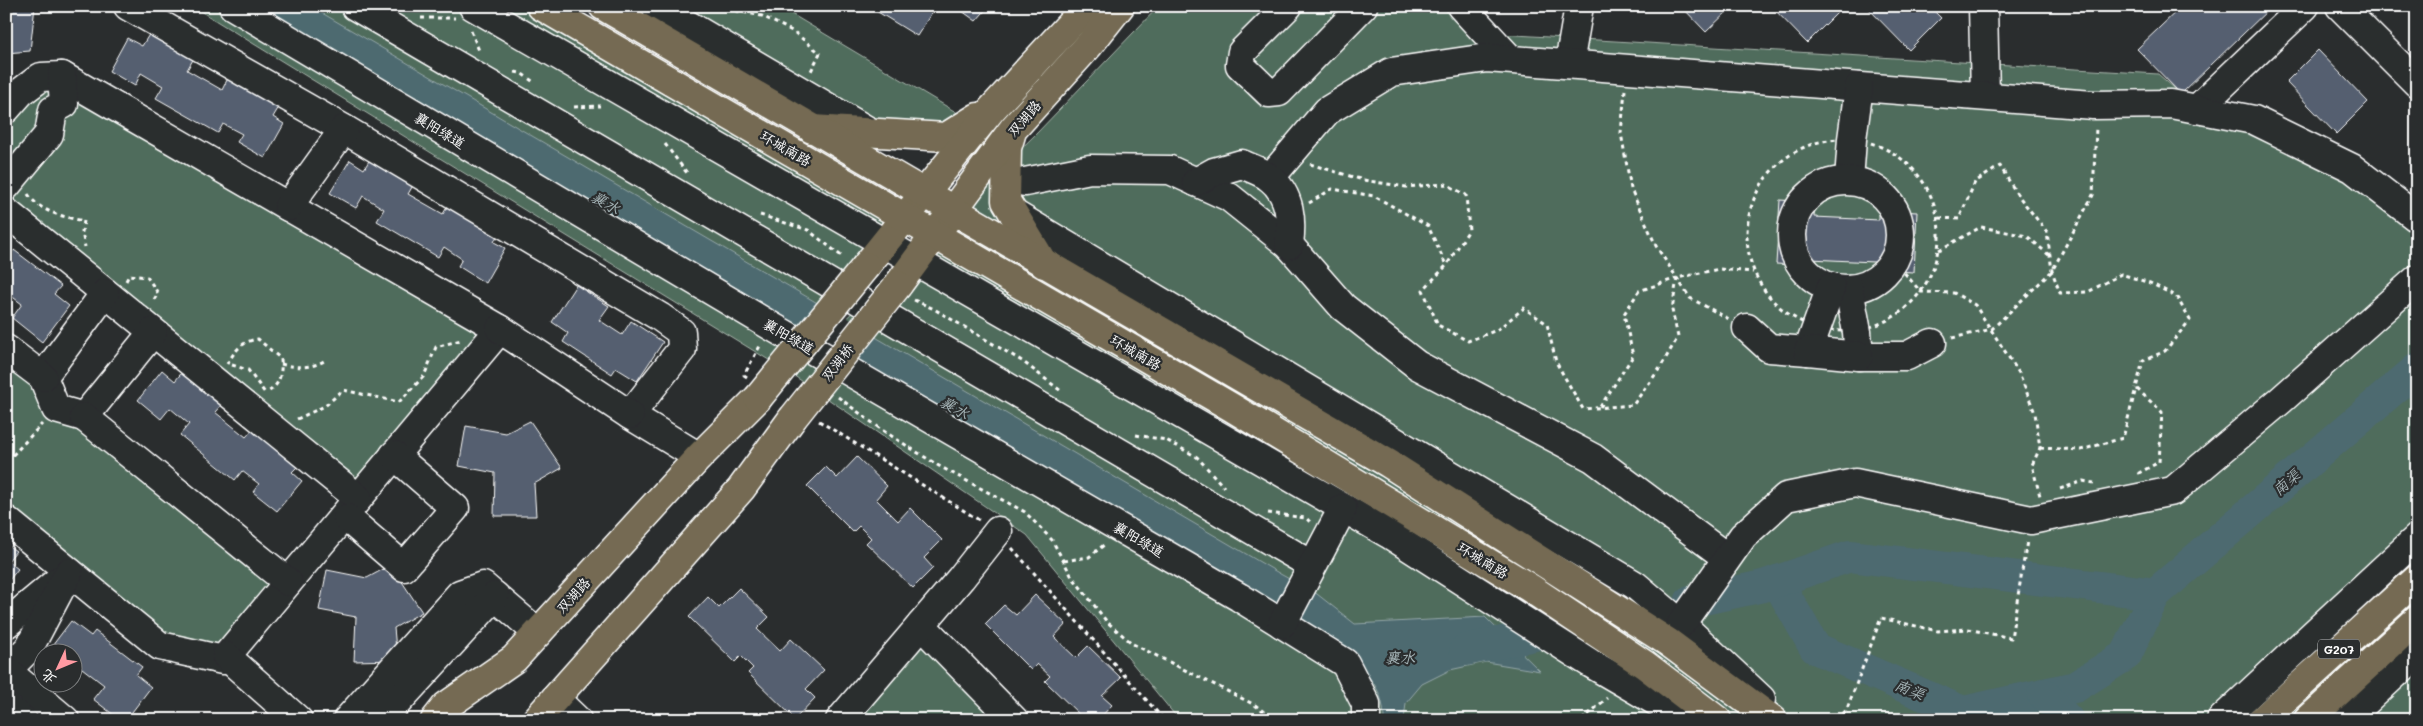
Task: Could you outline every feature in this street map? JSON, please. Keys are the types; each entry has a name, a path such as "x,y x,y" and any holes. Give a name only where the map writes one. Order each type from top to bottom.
{"main road":[{"name":"环城南路","path":"541,6 1231,407 1530,588 1646,665 1717,720"},
{"path":"603,6 1388,463 1560,572 1675,633 1773,720"},
{"name":"双湖路","path":"905,218 992,109 1087,6"},
{"name":"双湖路","path":"935,236 1013,129 1089,45 1120,6"},
{"path":"812,129 946,137 992,109"},
{"path":"1013,129 1007,148 1006,201 1044,264"},
{"path":"699,457 756,389 866,266 905,218"},
{"name":"双湖桥","path":"555,699 802,418 898,284 935,236"},
{"name":"双湖路","path":"435,720 446,706 514,659 699,457"},
{"name":"G207","path":"2262,720 2417,579"},
{"name":"G207","path":"2308,720 2417,620"},
{"path":"536,720 555,699"}],"street":[{"path":"128,6 344,130 660,317 681,332 682,349 630,415"},
{"name":"襄阳绿道","path":"233,6 771,326 1282,623 1345,663 1366,704 1366,720"},
{"path":"355,6 1311,568"},
{"path":"473,6 1343,508 1590,663 1688,720"},
{"path":"656,6 870,132"},
{"path":"1288,6 1242,52 1240,65 1269,93 1279,92 1363,6"},
{"path":"1461,6 1510,59"},
{"path":"1570,64 1579,6"},
{"path":"1984,6 1985,96"},
{"path":"2198,109 2306,6"},
{"path":"2340,6 2417,83"},
{"path":"1270,178 1327,111 1391,72 1487,58 2093,105 2171,104 2254,120 2352,168 2417,218"},
{"path":"11,180 49,134 53,110 64,104 62,76"},
{"path":"11,94 41,77 62,76 500,329 630,415 699,457"},
{"path":"1848,180 1859,87"},
{"path":"288,207 344,130"},
{"path":"1196,182 1214,172 1242,164 1270,178 1284,197 1292,220 1289,245"},
{"path":"1025,182 1090,169 1170,170 1229,197 1289,245 1343,307 1418,365 1593,458 1726,557"},
{"path":"1848,180 1866,184 1882,194 1893,208 1900,225 1900,244 1894,261 1882,276 1867,285 1840,288 1815,280 1802,267 1794,252 1791,234 1794,217 1802,201 1815,189 1831,182 1848,180"},
{"path":"6,212 114,289 151,320 353,508 404,567 455,508 394,456"},
{"path":"1014,214 1635,585 1675,633 1782,720"},
{"path":"1675,633 1742,536 1786,497 1855,483 2034,512 2173,491 2281,400 2417,279"},
{"path":"1811,339 1840,288"},
{"path":"1840,288 1858,344"},
{"path":"43,377 114,289"},
{"path":"84,417 151,320"},
{"path":"1747,328 1768,348 1811,339 1858,344 1907,356 1932,343"},
{"path":"6,520 160,646 223,660 353,508 500,329"},
{"path":"6,349 43,377 56,409 84,417 288,582"},
{"path":"1282,623 1343,508"},
{"path":"842,719 922,625 998,531"},
{"path":"2221,720 2417,538"},
{"path":"6,624 69,572"},
{"path":"65,720 6,671 29,648 69,572"},
{"path":"347,720 460,594 483,586 538,633"},
{"path":"381,720 495,596"},
{"path":"922,625 1014,720"},
{"path":"2346,720 2417,654"},
{"path":"226,656 298,720"},
{"path":"555,699 577,720"},
{"path":"6,706 23,720"}],"path":[{"path":"712,6 762,16 794,32 820,53 800,91"},
{"path":"1627,68 1621,133 1631,190 1656,246 1690,298 1747,328"},
{"path":"1932,343 1992,329 2052,271 2094,195 2096,120 2093,105"},
{"path":"1852,138 1884,147 1910,164 1929,189 1939,218 1940,250 1930,279 1912,304 1858,344 1826,331 1811,339 1797,321 1771,300 1753,272 1746,240 1750,207 1764,177 1788,154 1819,141 1852,138"},
{"path":"1289,156 1363,180 1406,188 1446,184 1466,195 1469,230 1446,266 1423,290 1438,325 1468,341 1497,330 1524,308 1547,324 1556,362 1583,410 1633,405 1660,368 1678,337 1672,310 1677,278"},
{"path":"1939,218 1960,219 1975,182 2000,166 2017,194 2047,232 2052,271 2060,293 2088,292 2121,274 2150,283 2176,296 2190,320 2165,351 2143,361 2123,438 2081,450 2040,448"},
{"path":"11,180 32,201 57,215 84,221 82,232 85,250"},
{"path":"1288,206 1309,203 1332,189 1374,196 1428,226 1446,266"},
{"path":"1940,250 1981,227 2027,236 2050,256"},
{"path":"1838,720 1847,709 1881,618 1938,631 1968,629 2011,638 2034,512 2032,465 2040,448 2035,413 2022,381 1992,329 1975,305 1954,293 1921,292 1894,261"},
{"path":"1600,408 1633,356 1624,314 1638,291 1677,278 1719,269 1753,272"},
{"path":"114,289 129,275 147,277 158,293 151,320"},
{"path":"756,389 744,375 771,326"},
{"path":"227,364 235,352 248,340 258,339 281,358 281,377 274,389 266,393"},
{"path":"288,415 296,420 325,406 343,390 400,402 424,376 436,346 464,339"},
{"path":"281,364 306,367 320,364 326,359"},
{"path":"220,364 248,370 266,393 268,400"},
{"path":"2134,476 2159,462 2162,412 2136,388"},
{"path":"6,458 10,458 56,409"},
{"path":"802,418 998,531 1164,720"},
{"path":"2057,490 2083,482 2100,484"},
{"path":"2034,512 2048,493"},
{"path":"1064,561 1089,557 1108,541 1119,528"},
{"path":"1582,720 1625,683"}],"green space":[{"path":"192,6 541,6 905,217 793,370 1036,134 1159,6 1475,6 1499,34 2158,74 2181,94 2254,120 2417,218 2417,720 1179,720 1027,535 790,373"},
{"path":"604,6 778,6 971,121 946,137 812,129"},
{"path":"41,77 500,329 358,498 6,212 6,110"},
{"path":"6,349 56,409 288,582 223,660 160,646 6,520"},
{"path":"921,625 1014,720 841,720"}],"water":[{"name":"襄水","path":"251,6 310,6 1317,594 1355,624 1485,617 1540,671 1486,662 1450,670 1422,684 1406,703 1404,720 1384,720 1383,707 1376,687 1370,678 1338,648"}],"pier":[{"path":"819,301 875,334 854,362 797,329"}],"building":[{"path":"6,6 35,6 30,51 6,53"},
{"path":"868,6 936,6 917,36"},
{"path":"955,6 989,6 976,21"},
{"path":"1681,6 1733,6 1706,32"},
{"path":"1771,6 1835,6 1839,11 1807,43"},
{"path":"1866,6 1929,6 1941,18 1909,50"},
{"path":"2182,6 2272,6 2181,94 2137,49"},
{"path":"150,33 194,58 187,70 222,90 228,78 279,107 273,117 284,124 265,158 237,142 242,134 223,124 218,133 156,98 163,86 141,73 135,86 109,71 127,38 142,46"},
{"path":"2318,50 2368,102 2336,134 2286,82"},
{"path":"372,156 415,182 408,194 443,214 450,202 499,232 494,242 505,248 485,283 458,266 462,259 444,247 438,257 377,221 384,209 363,196 356,208 330,193 350,160 364,169"},
{"path":"1780,200 1815,202 1814,217 1879,220 1879,210 1917,212 1914,272 1873,270 1874,262 1810,259 1812,266 1776,264"},
{"path":"14,250 61,286 54,294 69,306 42,342 12,318 22,304 6,292 6,253 9,256"},
{"path":"576,285 609,306 599,320 622,335 631,321 663,342 637,381 616,368 612,374 563,342 568,333 552,322"},
{"path":"162,370 175,381 184,370 224,402 215,412 246,437 255,427 300,464 292,472 302,481 277,511 253,492 259,484 242,471 235,480 180,435 189,424 170,408 161,419 138,400"},
{"path":"530,421 562,468 534,484 536,516 494,516 495,473 459,466 466,426 506,433"},
{"path":"857,457 887,486 876,499 898,521 910,508 942,540 924,558 933,568 913,588 866,543 871,538 859,526 853,532 807,486 826,467 837,478"},
{"path":"6,544 16,551 8,561 18,569 6,584"},
{"path":"391,565 422,612 394,628 397,660 354,661 356,617 319,610 327,570 367,578"},
{"path":"739,588 769,617 757,629 780,651 791,639 824,670 806,689 815,698 795,719 748,673 753,668 741,656 735,662 689,617 708,597 719,608"},
{"path":"1035,595 1066,624 1054,637 1076,658 1088,646 1121,678 1102,696 1112,705 1098,720 1085,720 1045,681 1050,676 1037,664 1031,670 985,624 1004,605 1016,615"},
{"path":"71,621 91,636 95,631 142,667 136,675 151,687 126,720 120,720 93,699 104,685 82,668 82,644 54,644"}],"waterway":[{"name":"南渠","path":"1690,602 1763,586 1850,556 2155,594 2417,369"},
{"name":"南渠","path":"1777,581 1815,648 1963,712 2075,687 2126,655 2155,594"},
{"name":"襄水","path":"1465,650 1650,610"},
{"path":"2043,694 2068,720"}]}
